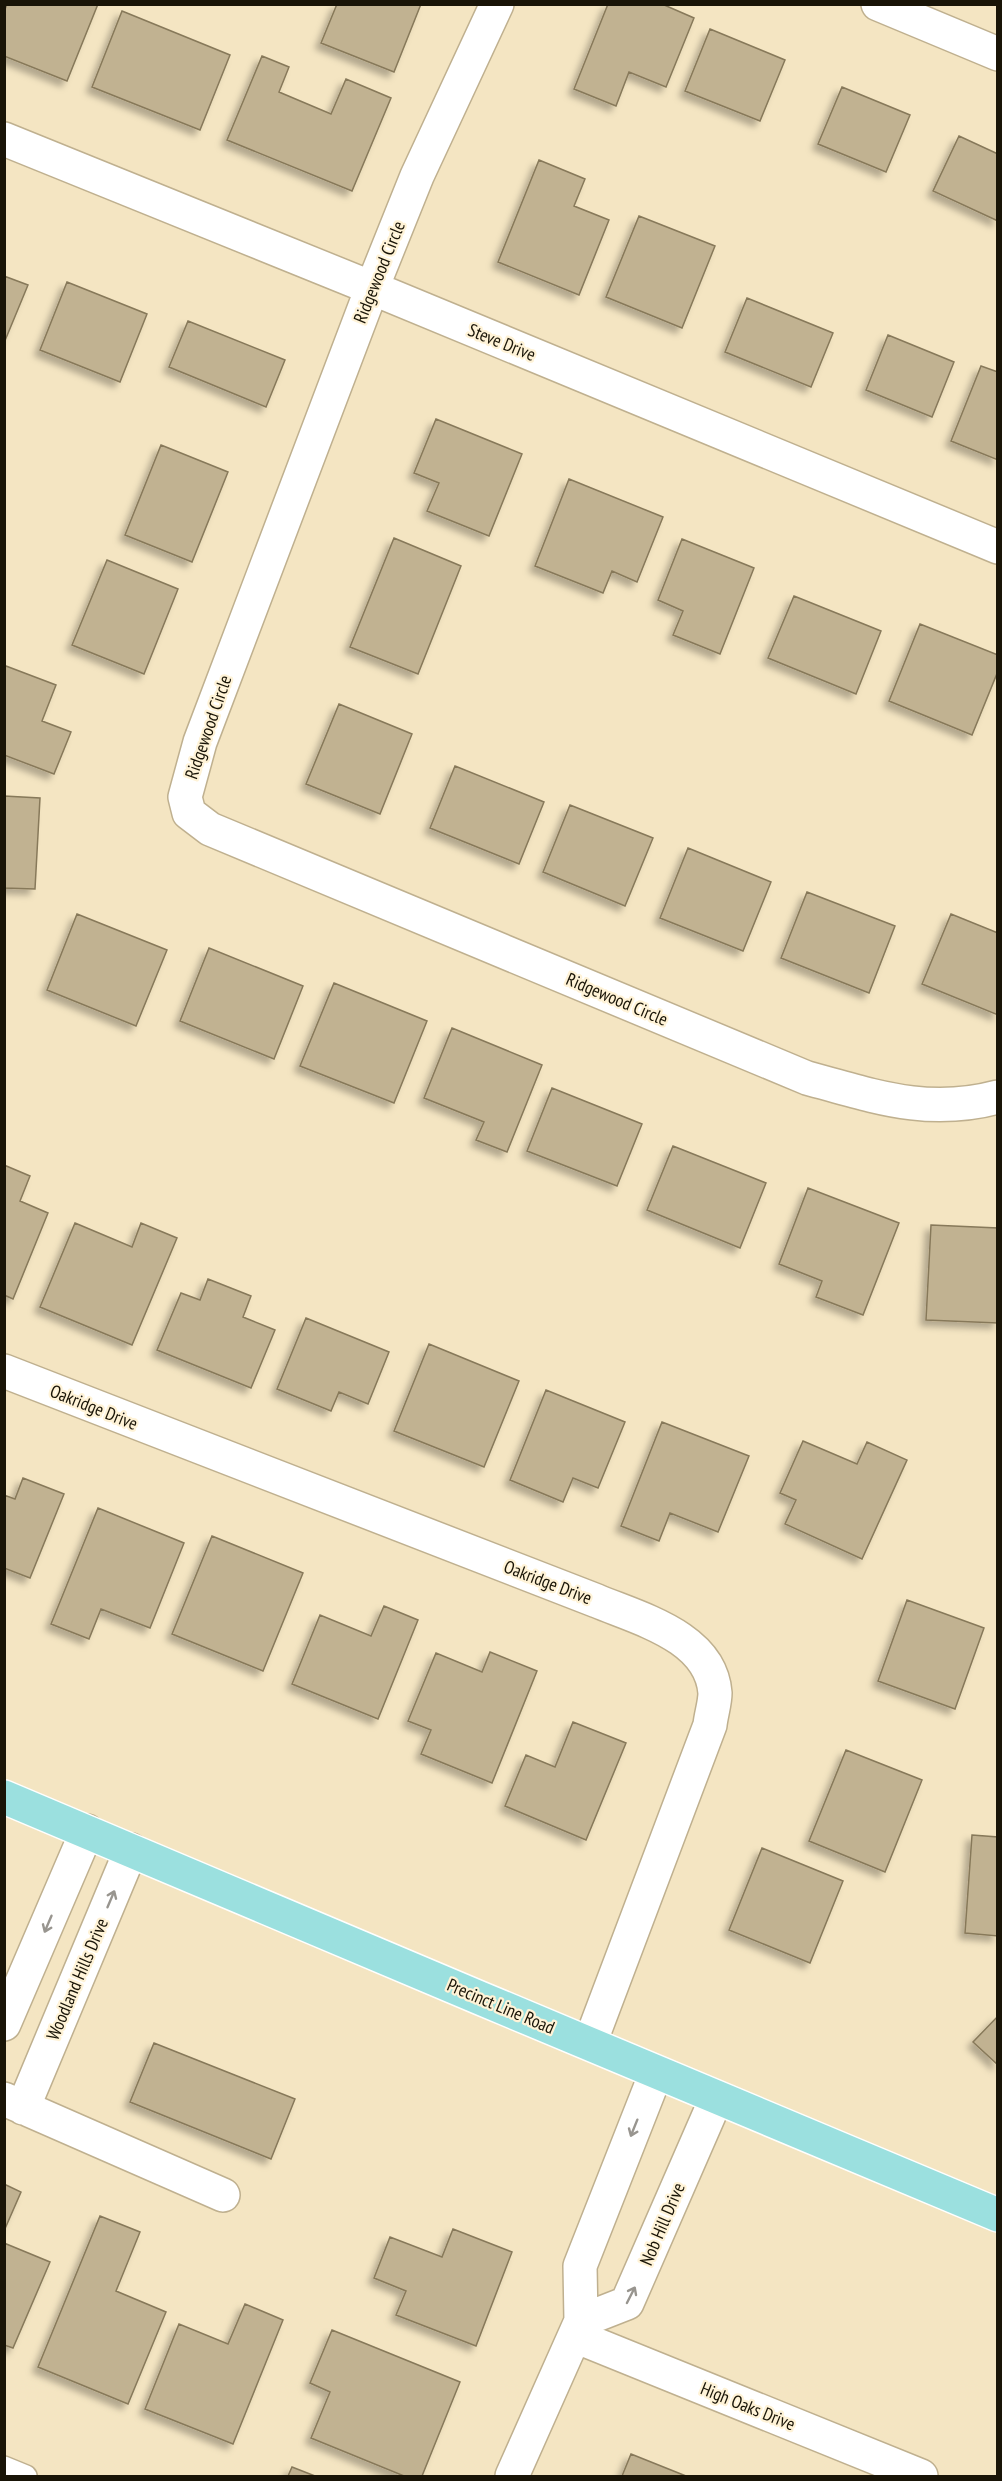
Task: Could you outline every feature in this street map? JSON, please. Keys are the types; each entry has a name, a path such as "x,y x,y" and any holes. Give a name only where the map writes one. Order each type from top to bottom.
{"main road":[{"name":"Precinct Line Road","path":"4,1797 590,2043 716,2099 998,2215"}],"street":[{"name":"Ridgewood Circle","path":"497,4 417,176 372,288 200,742 185,797 189,813 210,829 807,1078 897,1102 946,1106 998,1097"},
{"path":"896,8 998,54"},
{"name":"Steve Drive","path":"4,140 372,288 998,547"},
{"name":"Oakridge Drive","path":"4,1371 597,1601 674,1633 701,1657 715,1694 710,1725 590,2043"},
{"path":"4,2024 87,1831"},
{"name":"Woodland Hills Drive","path":"131,1850 14,2104 223,2195"},
{"path":"512,2476 578,2328 580,2266 656,2073"},
{"name":"Nob Hill Drive","path":"578,2328 627,2303 716,2099"},
{"name":"High Oaks Drive","path":"578,2328 921,2476"}],"lane":[{"path":"4,2468 26,2476"}],"building":[{"path":"7,4 98,4 67,81 4,56 4,12"},
{"path":"337,4 421,4 394,72 321,43"},
{"path":"608,4 662,4 694,18 666,87 629,72 616,106 574,89"},
{"path":"122,11 230,55 200,130 92,87"},
{"path":"710,29 785,60 760,121 685,91"},
{"path":"262,56 289,67 279,92 331,114 346,79 391,98 352,191 227,140"},
{"path":"842,87 910,115 886,172 818,144"},
{"path":"959,136 998,154 998,221 933,191"},
{"path":"539,160 585,179 574,206 609,220 579,295 498,262"},
{"path":"639,216 715,246 682,328 606,297"},
{"path":"4,276 28,285 4,343"},
{"path":"67,282 147,314 120,382 40,350"},
{"path":"747,298 833,333 811,387 725,352"},
{"path":"188,321 285,360 266,407 169,367"},
{"path":"888,335 954,362 932,417 866,390"},
{"path":"981,366 998,372 998,460 951,441"},
{"path":"436,419 522,454 489,536 427,511 439,483 414,473"},
{"path":"161,445 228,472 192,562 125,535"},
{"path":"569,479 663,517 637,582 612,571 603,593 535,566"},
{"path":"394,538 461,566 418,674 350,647"},
{"path":"682,539 754,568 720,654 673,635 683,611 658,600"},
{"path":"107,560 178,589 144,674 72,645"},
{"path":"794,596 881,631 856,694 768,658"},
{"path":"920,624 998,655 998,671 972,735 889,701"},
{"path":"6,666 56,685 42,721 71,732 54,774 4,755 4,670"},
{"path":"339,704 412,734 380,814 306,784"},
{"path":"455,766 544,802 519,864 430,828"},
{"path":"4,796 40,798 35,889 4,888"},
{"path":"570,805 653,838 625,906 543,872"},
{"path":"688,848 771,882 743,951 660,918"},
{"path":"807,892 895,926 869,993 781,958"},
{"path":"77,914 167,950 136,1026 47,990"},
{"path":"951,914 998,933 998,1015 922,984"},
{"path":"209,948 303,986 274,1059 180,1021"},
{"path":"334,983 427,1021 394,1103 300,1066"},
{"path":"452,1028 542,1065 507,1152 476,1140 484,1122 424,1098"},
{"path":"552,1088 642,1124 617,1186 527,1151"},
{"path":"673,1146 766,1183 740,1248 647,1210"},
{"path":"4,1165 30,1176 20,1201 48,1213 13,1299 4,1295"},
{"path":"808,1188 899,1223 863,1315 816,1297 822,1281 779,1264"},
{"path":"75,1223 132,1247 141,1223 177,1238 132,1345 40,1307"},
{"path":"931,1225 998,1228 998,1323 926,1320"},
{"path":"208,1279 251,1296 243,1317 275,1330 251,1388 157,1350 181,1293 200,1300"},
{"path":"306,1318 389,1352 368,1404 339,1392 331,1411 277,1389"},
{"path":"429,1344 519,1381 484,1467 394,1431"},
{"path":"546,1390 625,1422 598,1488 573,1478 563,1502 510,1480"},
{"path":"662,1422 749,1456 718,1532 670,1513 659,1541 621,1526"},
{"path":"803,1441 857,1464 867,1442 907,1460 862,1559 785,1524 796,1500 780,1493"},
{"path":"23,1478 64,1494 30,1578 4,1568 4,1495 15,1499"},
{"path":"98,1508 184,1543 150,1628 101,1609 89,1639 51,1624"},
{"path":"212,1536 303,1573 263,1671 172,1634"},
{"path":"907,1600 984,1628 955,1709 878,1681"},
{"path":"384,1606 418,1620 378,1719 292,1684 320,1615 371,1636"},
{"path":"490,1652 537,1671 492,1783 421,1754 431,1730 408,1721 436,1653 482,1672"},
{"path":"573,1722 626,1743 586,1840 505,1806 526,1755 555,1767"},
{"path":"846,1750 922,1780 885,1872 809,1841"},
{"path":"972,1835 998,1837 998,1936 965,1933"},
{"path":"762,1848 843,1881 810,1963 729,1930"},
{"path":"998,2016 998,2065 973,2042"},
{"path":"154,2043 295,2099 271,2159 130,2102"},
{"path":"4,2184 21,2192 4,2231"},
{"path":"100,2216 140,2232 116,2291 166,2312 128,2404 38,2367"},
{"path":"453,2229 512,2252 476,2346 396,2315 406,2291 374,2278 390,2237 442,2257"},
{"path":"4,2243 50,2262 13,2348 4,2345"},
{"path":"245,2304 283,2320 233,2444 145,2409 179,2324 228,2344"},
{"path":"332,2330 460,2382 422,2476 404,2476 311,2438 330,2392 310,2383"},
{"path":"631,2454 686,2476 622,2476"},
{"path":"292,2467 315,2476 288,2476"}]}
